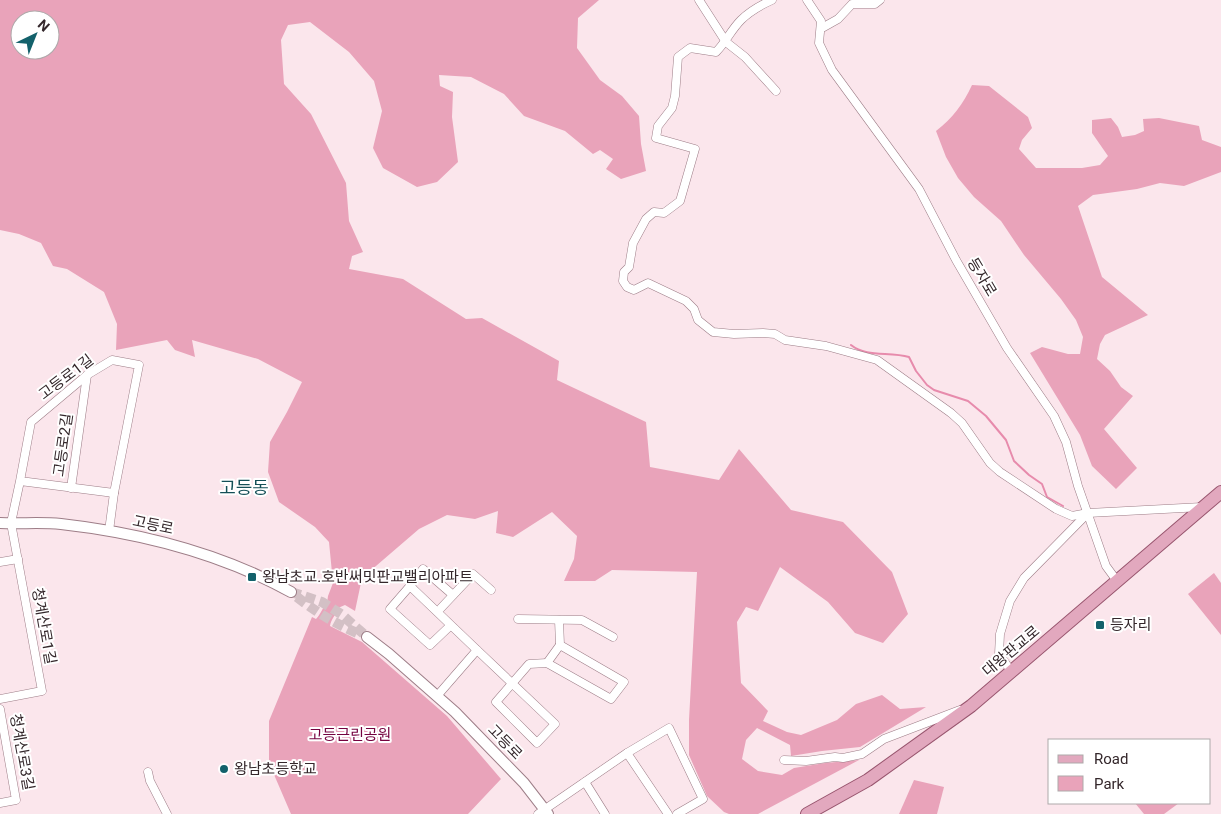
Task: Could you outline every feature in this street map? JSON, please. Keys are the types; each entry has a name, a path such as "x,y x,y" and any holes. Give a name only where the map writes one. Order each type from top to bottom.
{"main road":[{"name":"대왕판교로","path":"807,814 868,780 971,706 1221,492"}],"street":[{"path":"699,0 726,42 745,57 776,91"},
{"path":"772,0 741,20 726,42 716,52 690,48 678,57 672,108 658,126 656,138 696,149 680,201 664,213 654,212 650,215 633,243 629,267 624,272 623,281 627,287 634,290 648,283 686,301 694,310 698,320 713,332 774,334 785,340 826,346 877,360 962,423 990,463 1000,472 1056,509 1072,516 1088,513 1204,507"},
{"name":"등자로","path":"807,0 821,21 822,28 819,42 832,70 919,189 956,260 1007,348 1054,416 1066,442 1078,486 1106,566 1117,581"},
{"path":"822,28 838,19 852,4 876,4 880,0"},
{"name":"고등로1길","path":"11,523 31,422 87,376 112,360 139,366 114,493 109,531"},
{"name":"고등로2길","path":"71,488 87,376"},
{"path":"20,481 114,493"},
{"path":"1011,672 999,654 1000,634 1010,601 1024,578 1088,513"},
{"name":"고등로","path":"0,523 59,524 109,531 170,543 228,562 291,592"},
{"name":"청계산로1길","path":"0,699 42,691 11,523"},
{"path":"0,562 18,559"},
{"path":"451,625 430,645 390,609 423,570 453,596"},
{"path":"441,608 473,574 491,590"},
{"path":"410,586 477,650 513,683 556,724 537,743 496,702 513,683 529,664 547,663 611,699 624,682 560,645"},
{"path":"518,619 582,620 613,636"},
{"path":"547,663 560,645 559,620"},
{"name":"고등로","path":"367,637 455,712 524,783 544,812"},
{"path":"437,696 477,650"},
{"path":"784,760 806,761 835,757 843,758 862,754 884,739 971,706"},
{"name":"청계산로3길","path":"0,709 16,800 0,803"},
{"path":"544,812 627,753 669,728 703,799 677,814"},
{"path":"627,753 668,814"},
{"path":"148,772 150,781 167,814"},
{"path":"585,782 605,814"}],"green space":[{"name":"고등근린공원","path":"0,0 599,0 578,18 577,48 600,80 622,96 639,116 641,144 646,171 621,179 606,169 613,159 600,150 593,154 565,131 524,116 504,94 471,77 439,75 440,86 453,92 452,117 458,162 437,182 417,187 383,168 373,148 382,111 374,81 349,52 310,22 288,25 281,40 284,84 311,114 346,183 349,221 363,252 352,256 349,269 403,279 466,319 482,318 559,361 557,380 646,422 650,467 719,480 739,449 791,510 843,522 892,572 908,614 883,643 855,633 828,602 780,567 758,611 746,607 737,622 741,683 768,711 763,721 787,732 801,735 837,720 856,704 882,695 900,709 926,707 860,747 791,756 790,745 757,728 746,740 742,759 758,771 782,775 794,768 859,760 758,814 729,814 724,812 707,796 689,755 689,720 697,572 612,570 595,581 564,581 574,559 577,536 552,512 513,537 496,533 498,511 475,519 447,515 419,529 362,578 355,611 345,605 338,608 330,626 362,642 447,716 501,779 468,814 291,814 269,763 269,721 312,617 316,619 327,603 333,583 329,542 315,527 279,502 268,472 270,442 302,382 258,359 192,340 195,357 175,350 167,340 116,350 117,324 104,292 67,269 53,266 41,243 19,234 0,230"},
{"path":"972,85 989,86 1028,117 1032,128 1022,140 1019,149 1036,168 1082,168 1100,165 1108,156 1092,133 1092,120 1111,118 1118,127 1122,137 1144,131 1143,119 1159,118 1199,126 1202,140 1221,147 1221,172 1184,186 1160,183 1137,189 1093,195 1078,206 1102,277 1148,315 1105,335 1100,344 1097,359 1110,371 1121,387 1133,396 1104,429 1137,468 1116,489 1092,466 1080,435 1030,353 1042,347 1068,354 1080,354 1083,337 1076,320 1024,255 1001,221 974,197 958,178 946,157 936,131 957,110"},
{"path":"1214,573 1221,583 1221,635 1188,594"},
{"path":"914,780 944,787 937,814 899,814"},
{"path":"1136,804 1178,804 1164,814 1144,814"}],"waterway":[{"path":"851,345 864,352 909,357 916,371 927,385 934,390 968,401 986,416 1006,440 1014,461 1042,484 1047,497 1063,506"}],"tunnel":[{"path":"291,592 322,602 341,614 367,637"},
{"path":"297,597 311,608 357,633"}],"place":[{"name":"왕남초교.호반써밋판교밸리아파트","path":"252,577"},
{"name":"등자리","path":"1100,625"},
{"name":"왕남초등학교","path":"224,769"}],"district":[{"name":"고등동","path":"244,487"}]}
